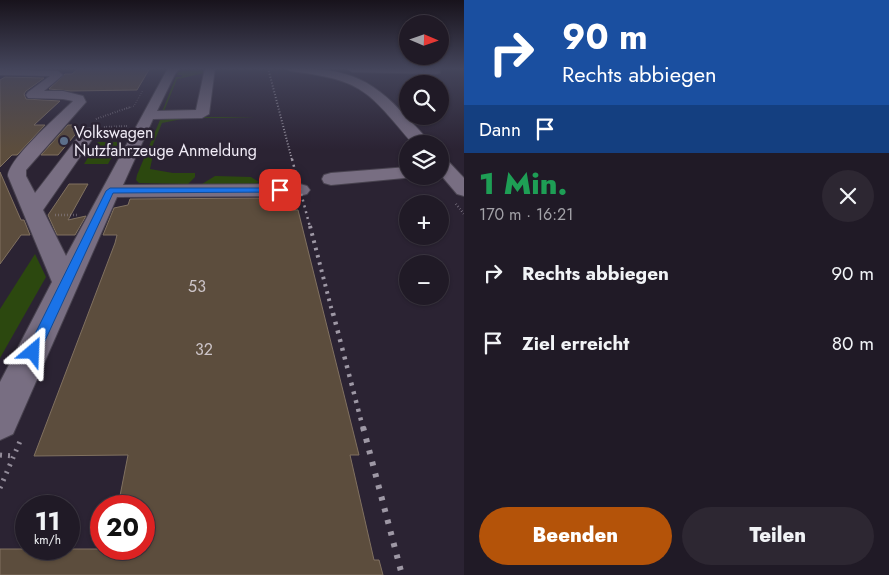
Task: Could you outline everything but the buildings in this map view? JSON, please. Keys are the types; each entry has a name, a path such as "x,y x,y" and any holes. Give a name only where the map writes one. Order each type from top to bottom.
{"street":[{"path":"49,95 73,96 79,98 80,102 23,161 17,170 17,176 66,283"},
{"path":"0,422 110,191 159,95"},
{"path":"144,124 202,114 205,95"},
{"path":"376,95 414,135"},
{"path":"34,210 93,126"},
{"path":"449,173 464,190"},
{"path":"331,179 399,174"},
{"path":"110,191 300,190"}],"path":[{"path":"93,126 134,106 140,95"},
{"path":"93,126 144,124"},
{"path":"0,455 14,456"}],"green space":[{"path":"169,95 171,95 164,111 162,112"},
{"path":"192,117 162,123 149,154 153,155 150,169 173,173 195,173 195,177 188,184 139,183 136,180 137,175 160,120"},
{"path":"98,142 120,142 108,164 84,164"},
{"path":"215,176 251,177 259,182 252,185 202,184"},
{"path":"35,254 46,277 0,358 0,309"}],"railway":[{"path":"275,95 292,160"},
{"path":"292,159 310,227"},
{"path":"310,226 333,315"},
{"path":"333,313 363,428"},
{"path":"363,427 402,575"}],"place":[{"name":"Volkswagen Nutzfahrzeuge Anmeldung","path":"64,141"}],"route":[{"path":"33,352 110,191 280,190"}]}
